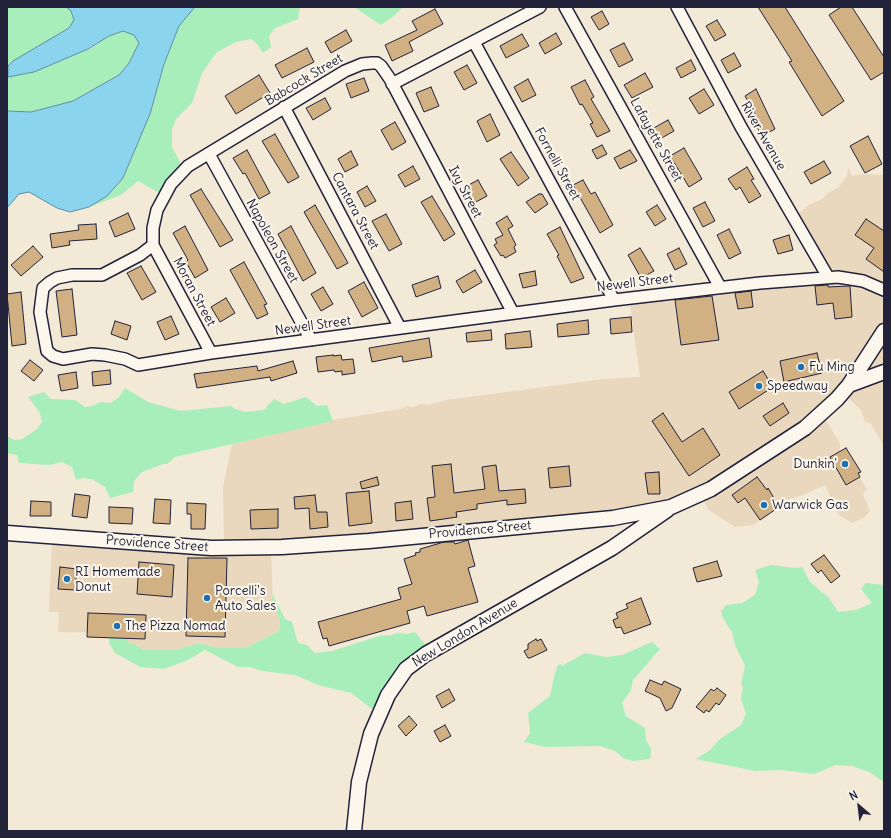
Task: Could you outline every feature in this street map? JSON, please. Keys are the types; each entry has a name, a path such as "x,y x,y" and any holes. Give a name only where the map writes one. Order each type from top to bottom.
{"main road":[{"name":"Providence Street","path":"7,533 211,548 282,547 369,541 613,518 671,507 711,489 805,428 838,399 849,385 884,331"},
{"path":"849,385 884,372"},
{"name":"New London Avenue","path":"354,831 359,782 371,734 384,701 406,669 426,654 612,548 671,507"}],"street":[{"path":"392,84 540,7"},
{"name":"Lafayette Street","path":"565,7 720,287"},
{"name":"River Avenue","path":"677,7 741,127 828,278"},
{"name":"Fornelli Street","path":"474,42 614,300"},
{"name":"Babcock Street","path":"209,154 344,71 362,64 377,63 384,70 392,84"},
{"name":"Ivy Street","path":"392,84 513,313"},
{"name":"Cantara Street","path":"284,107 400,328"},
{"path":"153,246 153,228 156,210 171,184 188,166 209,154"},
{"name":"Napoleon Street","path":"209,154 311,340"},
{"name":"Newell Street","path":"153,246 140,255 102,275 64,276 47,284 42,293 40,312 47,351 53,356 63,359 92,354 105,354 125,359 138,365 211,352 720,287 846,277 863,281 884,290"},
{"name":"Moran Street","path":"153,246 211,352"}],"shaded area":[{"path":"848,167 852,176 862,174 884,175 884,446 871,424 865,422 861,410 844,394 822,414 840,443 840,459 857,473 867,489 863,494 870,511 864,518 852,523 839,515 825,485 803,495 780,502 771,510 770,514 753,525 735,527 709,510 699,493 672,507 271,547 273,604 280,620 279,631 245,648 217,648 199,643 176,650 144,650 134,644 129,643 125,639 131,633 58,632 59,612 49,612 52,537 224,544 223,487 232,444 338,419 401,409 407,406 413,407 421,404 427,405 446,400 604,379 640,377 629,298 822,277 796,216 810,204 821,200 828,193 838,188 847,176"}],"green space":[{"path":"7,7 66,7 71,11 74,20 69,28 43,44 88,50 109,36 123,31 134,35 139,43 129,63 119,75 73,101 31,112 7,111"},
{"path":"195,7 300,7 298,19 275,28 269,36 271,47 263,53 257,44 251,39 236,42 217,52 202,73 192,103 176,119 172,129 172,147 183,168 163,195 138,181 121,195 89,207 107,196 123,178 150,114 164,64 179,26"},
{"path":"354,7 403,7 394,16 381,25"},
{"path":"125,388 148,402 181,411 231,406 235,409 246,412 264,410 274,399 284,404 306,397 317,406 327,405 333,421 175,457 167,464 163,464 142,472 134,481 133,492 110,498 105,487 92,479 82,478 76,480 72,467 62,462 49,465 19,463 17,455 7,453 7,436 14,440 22,439 37,429 42,422 40,413 28,397 44,392 51,399 75,400 85,407 101,402 111,403 119,397"},
{"path":"771,565 794,568 802,567 810,582 829,598 838,612 856,610 872,603 861,589 866,583 884,585 884,782 869,772 852,766 836,765 814,774 781,770 755,771 696,759 710,750 720,739 741,725 746,714 741,699 743,686 741,685 745,666 735,645 732,632 723,618 721,611 726,605 742,603 755,595 759,582 755,570"},
{"path":"272,593 285,619 292,622 298,643 307,645 315,653 332,651 379,636 397,633 408,634 415,632 429,649 383,693 372,709 351,693 318,685 295,675 262,671 250,667 238,667 205,650 186,661 163,669 140,667 115,653 109,643 110,636 131,633 126,639 129,643 134,644 144,650 176,650 199,643 217,648 245,648 279,631 280,620 273,604"},
{"path":"652,642 660,649 633,680 631,690 622,703 626,716 645,728 646,740 651,749 650,759 633,761 623,758 615,751 600,746 545,747 524,742 530,733 528,713 550,696 558,665 561,664 562,666 585,653 606,657 622,655"}],"water":[{"path":"66,7 195,7 179,26 164,64 150,114 123,178 107,196 89,207 70,212 57,208 29,192 19,194 7,208 7,111 31,112 73,101 119,75 129,63 139,43 134,35 123,31 109,36 88,49 34,72 8,77 8,66 13,61 69,28 74,20 71,11"}],"building":[{"path":"758,7 785,7 844,101 822,116 789,62 792,61"},
{"path":"841,7 852,7 884,57 884,72 871,80 829,15"},
{"path":"435,9 443,24 409,42 413,51 392,61 385,45 417,30 412,21"},
{"path":"602,11 609,24 599,30 591,17"},
{"path":"717,20 726,35 715,41 706,26"},
{"path":"346,30 352,41 331,53 325,42"},
{"path":"556,33 562,44 545,54 539,43"},
{"path":"522,34 529,46 506,58 500,46"},
{"path":"624,43 633,60 619,67 610,50"},
{"path":"307,48 314,62 282,78 275,65"},
{"path":"734,53 741,66 728,73 721,60"},
{"path":"691,60 696,70 681,78 676,68"},
{"path":"467,65 477,83 464,90 454,72"},
{"path":"645,73 653,87 632,98 624,85"},
{"path":"259,75 270,93 236,114 225,96"},
{"path":"364,78 369,91 351,98 346,84"},
{"path":"528,79 536,95 522,102 514,87"},
{"path":"585,80 594,97 591,99 610,131 597,137 590,124 593,123 582,104 580,105 571,87"},
{"path":"431,87 439,106 424,112 416,93"},
{"path":"704,89 714,105 699,114 689,98"},
{"path":"756,89 775,129 762,136 755,123 759,121 745,96"},
{"path":"325,98 331,109 313,120 306,108"},
{"path":"490,114 500,135 487,142 477,121"},
{"path":"668,120 674,131 658,140 652,129"},
{"path":"395,122 406,142 392,150 381,130"},
{"path":"275,134 299,177 288,183 262,141"},
{"path":"868,136 882,164 865,173 850,146"},
{"path":"602,145 607,154 597,159 592,150"},
{"path":"684,148 702,179 689,187 670,156"},
{"path":"247,150 270,193 259,199 245,173 243,174 233,158"},
{"path":"630,150 637,161 620,169 614,158"},
{"path":"351,151 358,165 345,172 338,159"},
{"path":"511,152 529,178 518,186 500,159"},
{"path":"824,161 831,173 811,184 804,172"},
{"path":"413,166 420,179 405,187 398,175"},
{"path":"747,167 754,179 751,180 761,196 749,203 740,187 736,190 728,179"},
{"path":"478,180 487,196 474,203 465,187"},
{"path":"583,180 591,194 595,192 613,225 600,233 573,185"},
{"path":"367,186 376,201 365,207 357,192"},
{"path":"201,189 233,240 220,247 190,195"},
{"path":"539,194 542,194 548,204 535,213 526,202"},
{"path":"432,196 455,234 444,241 421,202"},
{"path":"705,202 715,221 703,227 693,208"},
{"path":"315,205 348,263 337,269 304,212"},
{"path":"657,205 666,219 655,226 646,212"},
{"path":"128,213 135,229 115,237 109,222"},
{"path":"386,214 402,244 389,251 372,221"},
{"path":"507,216 513,226 508,229 516,245 514,247 516,252 505,258 503,255 501,256 494,245 497,243 495,239 503,235 496,223"},
{"path":"866,219 884,231 884,272 866,259 874,248 855,235"},
{"path":"96,224 97,239 69,241 70,245 52,248 50,234 79,230 78,225"},
{"path":"185,226 208,270 195,278 186,262 188,260 173,233"},
{"path":"291,226 316,273 303,281 278,234"},
{"path":"560,227 584,278 571,283 557,256 559,255 547,234"},
{"path":"729,229 741,253 729,259 717,235"},
{"path":"789,235 793,250 778,254 773,240"},
{"path":"33,246 43,257 21,276 11,265"},
{"path":"640,248 654,271 641,278 628,255"},
{"path":"679,248 687,264 675,270 667,254"},
{"path":"244,262 267,304 264,305 268,314 257,319 230,270"},
{"path":"141,266 156,292 142,300 127,273"},
{"path":"475,270 482,282 463,293 456,281"},
{"path":"535,271 537,285 523,288 519,274"},
{"path":"438,276 441,288 416,297 412,285"},
{"path":"364,282 378,308 362,317 348,291"},
{"path":"828,285 828,287 850,286 852,317 835,319 833,303 817,305 815,286"},
{"path":"323,287 333,304 321,311 311,294"},
{"path":"72,289 77,335 62,337 56,291"},
{"path":"751,291 753,307 738,309 735,293"},
{"path":"21,292 26,344 12,346 7,294"},
{"path":"712,296 719,340 681,345 675,300"},
{"path":"226,298 235,313 220,322 211,307"},
{"path":"171,316 179,334 165,340 157,322"},
{"path":"631,317 632,332 611,334 610,319"},
{"path":"588,320 589,334 558,337 557,324"},
{"path":"115,321 131,326 127,340 111,334"},
{"path":"491,330 492,340 467,342 466,333"},
{"path":"530,331 532,347 506,349 505,334"},
{"path":"429,338 432,357 403,362 402,356 372,362 369,348"},
{"name":"Fu Ming","path":"817,353 822,373 784,382 780,361"},
{"path":"341,355 342,360 353,359 355,373 342,375 342,371 335,372 334,370 318,372 316,357"},
{"path":"30,360 43,370 34,381 21,371"},
{"path":"293,361 297,373 271,381 270,377 197,388 194,374 257,366 258,371"},
{"path":"110,370 111,384 93,386 92,372"},
{"path":"763,371 773,387 739,409 729,392"},
{"path":"76,372 78,388 61,391 58,375"},
{"path":"783,403 789,413 770,426 763,416"},
{"path":"663,413 682,442 703,428 720,455 689,476 652,421"},
{"name":"Dunkin'","path":"846,448 861,472 858,473 860,477 846,485 830,457"},
{"path":"451,464 454,493 485,489 482,467 496,465 499,491 525,489 526,503 507,505 507,500 477,504 477,509 456,512 457,517 430,521 427,498 435,497 432,466"},
{"path":"569,466 571,486 550,488 548,468"},
{"path":"659,472 660,494 648,494 645,473"},
{"path":"377,477 379,485 362,489 360,482"},
{"path":"757,477 767,490 768,488 779,507 760,520 745,498 738,503 732,495"},
{"path":"369,491 372,523 349,526 346,493"},
{"path":"75,494 90,496 87,518 72,516"},
{"path":"315,495 317,512 327,512 328,527 310,529 309,508 295,509 294,497"},
{"path":"155,499 171,500 170,524 153,523"},
{"path":"31,501 51,502 51,516 30,516"},
{"path":"411,501 413,519 396,521 395,503"},
{"path":"187,503 206,504 205,529 191,529 191,514 187,514"},
{"path":"109,507 133,508 132,524 109,523"},
{"path":"278,509 278,528 251,529 250,510"},
{"path":"468,540 475,566 468,568 478,602 427,616 424,606 407,611 410,623 329,646 327,638 323,639 318,622 401,599 398,588 412,584 404,559 416,555 415,553 420,552 420,549 444,542 454,542 455,544"},
{"path":"824,555 840,576 831,583 821,570 818,573 811,564"},
{"name":"Porcelli's Auto Sales","path":"188,558 227,558 225,637 186,636"},
{"path":"717,561 722,576 697,582 693,568"},
{"path":"139,562 174,565 172,597 137,594"},
{"name":"RI Homemade Donut","path":"60,567 77,569 75,590 58,589"},
{"path":"641,598 651,624 624,634 621,627 616,628 613,620 618,618 616,613 628,608 626,604"},
{"name":"The Pizza Nomad","path":"88,613 146,615 145,639 87,637"},
{"path":"536,639 537,641 541,639 547,650 528,658 524,651 528,649 528,644"},
{"path":"650,680 662,685 664,681 681,689 672,708 666,711 660,698 645,691"},
{"path":"717,688 726,695 719,705 716,703 709,712 706,710 704,713 696,707 711,689 714,691"},
{"path":"449,689 455,700 442,708 436,696"},
{"path":"409,716 417,725 406,736 398,726"},
{"path":"445,725 451,736 440,742 434,731"}],"place":[{"name":"Fu Ming","path":"801,367"},
{"name":"Speedway","path":"759,386"},
{"name":"Dunkin'","path":"845,464"},
{"name":"Warwick Gas","path":"764,505"},
{"name":"RI Homemade Donut","path":"67,579"},
{"name":"Porcelli's Auto Sales","path":"207,598"},
{"name":"The Pizza Nomad","path":"117,626"}]}
